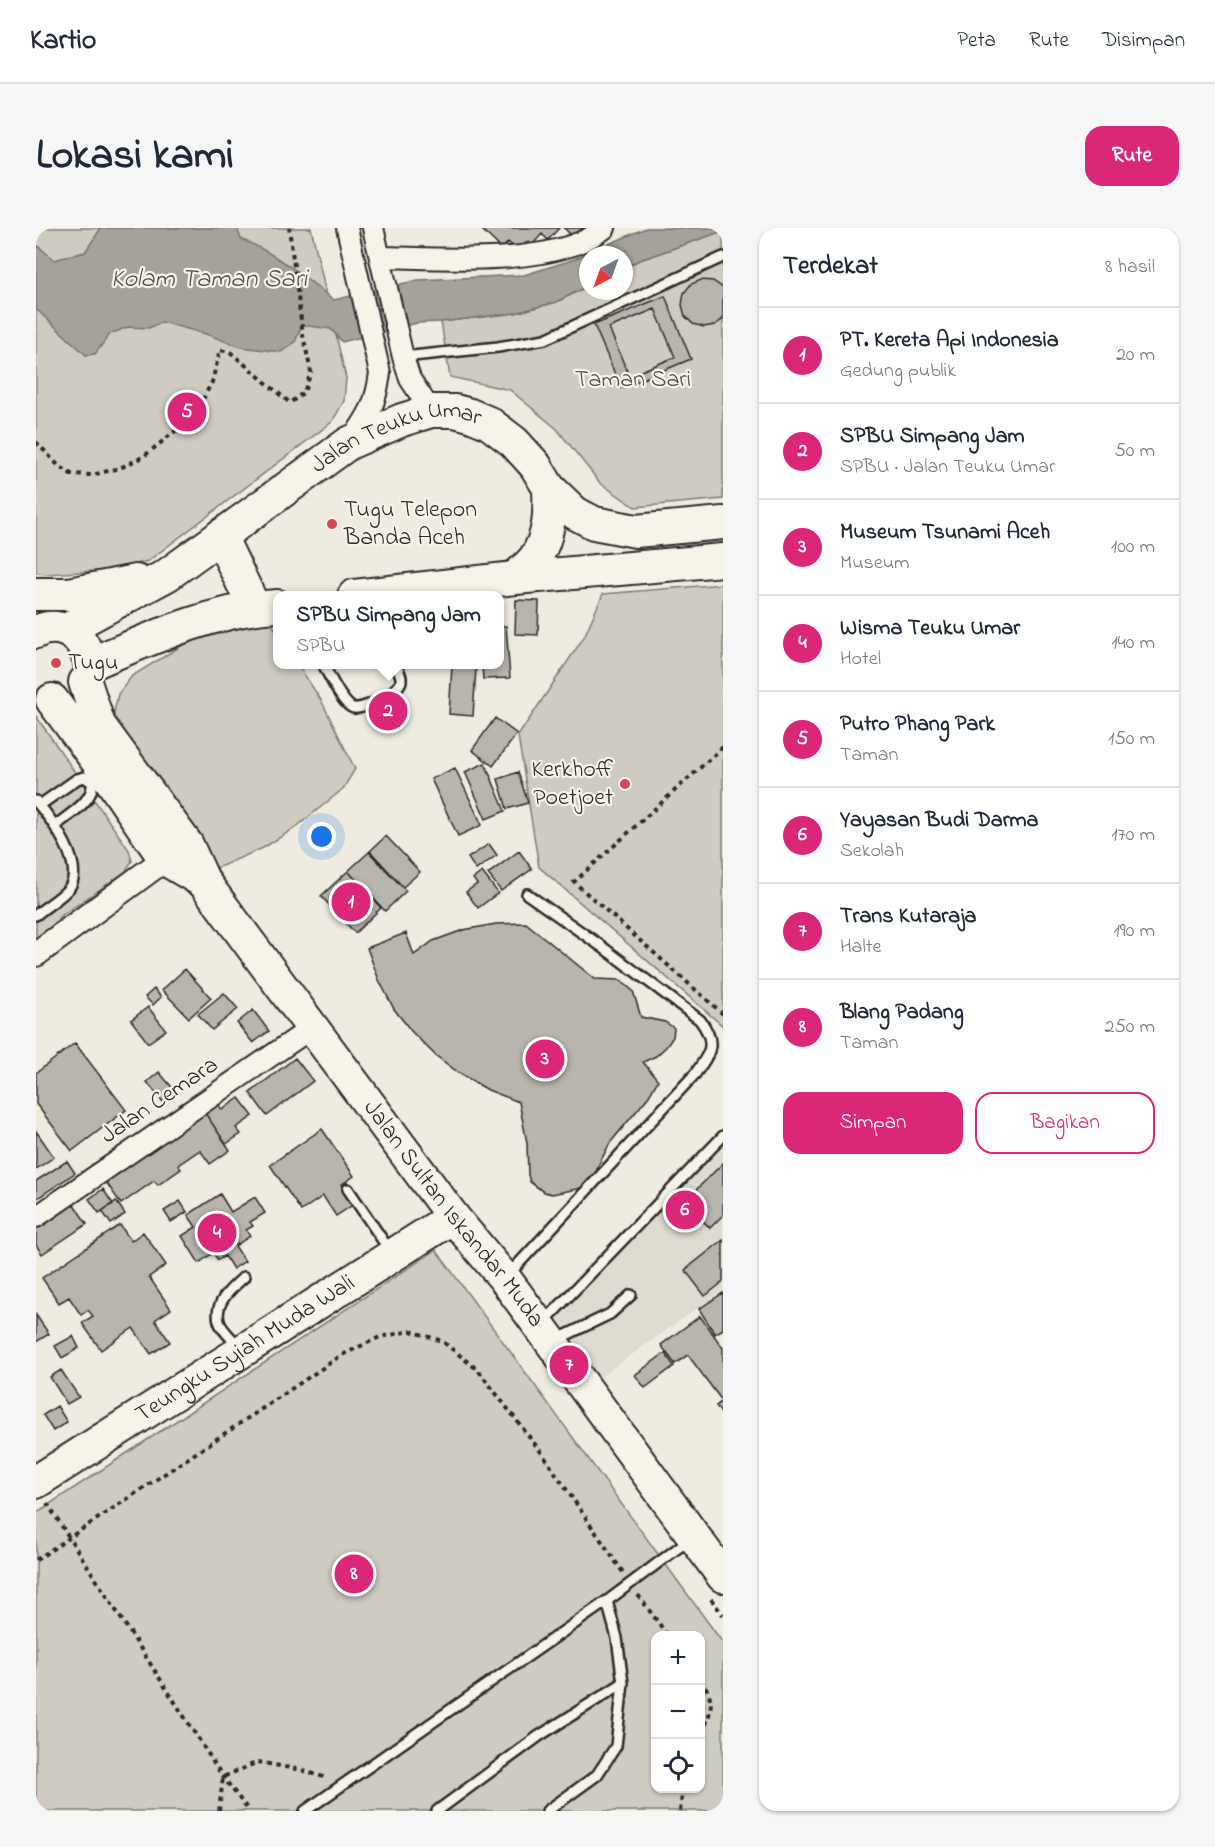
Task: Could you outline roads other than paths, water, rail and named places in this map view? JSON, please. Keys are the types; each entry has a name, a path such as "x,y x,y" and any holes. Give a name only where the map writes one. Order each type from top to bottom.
{"highway":[{"name":"Jalan Teuku Umar","path":"76,624 167,575 349,443 402,420 431,411 463,413 489,423 514,442 549,488 575,513 594,523 636,531 723,523"},
{"path":"515,578 535,558 544,540 550,514 549,488"},
{"path":"44,697 68,697 78,691 87,673 162,633 266,607 220,537"},
{"path":"399,591 515,578 723,560"},
{"path":"36,594 69,594 167,575"},
{"name":"Jalan Sultan Iskandar Muda","path":"36,632 51,627 65,629 83,642 87,673 99,725 176,852"},
{"name":"Jalan Sultan Iskandar Muda","path":"44,697 99,777 204,882 453,1217 505,1279 723,1576"},
{"name":"Teungku Syiah Muda Wali","path":"39,1488 242,1351 453,1217"}],"street":[{"path":"347,228 380,373 377,394 369,414 349,443"},
{"path":"374,228 410,379 420,398 431,411"},
{"path":"382,267 538,253 579,243 605,228"},
{"path":"36,954 176,852"},
{"name":"Jalan Cemara","path":"36,1217 313,1027"}],"lane":[{"path":"401,349 498,347 544,339 723,257"},
{"path":"326,669 351,708 361,709 395,691 401,682 398,669"},
{"path":"36,915 69,888 74,877 74,867 70,856 55,826 38,803 76,779 99,777"},
{"path":"55,826 80,806 99,777"},
{"path":"505,1279 695,1074 705,1060 711,1044 709,1032 700,1020 528,894"},
{"path":"545,1335 723,1136"},
{"path":"348,1189 392,1254"},
{"path":"242,1351 219,1322 219,1306 244,1277"},
{"path":"545,1335 610,1314 631,1295"},
{"path":"305,1811 607,1601 695,1536"},
{"path":"546,1811 597,1775 616,1746 623,1683 617,1638 607,1601"},
{"path":"437,1811 539,1736 623,1683"}],"water":[{"name":"Kolam Taman Sari","path":"101,228 237,228 241,239 278,258 334,300 418,280 524,275 579,257 579,290 556,302 515,313 417,323 342,342 331,329 302,325 295,342 281,352 241,347 206,334 162,322 149,328 128,327 110,334 95,354 86,355 36,309 36,244 54,260 85,252"},
{"name":"Kolam Taman Sari","path":"646,228 723,228 723,231 633,263 633,246 604,246"}],"place":[{"name":"Putro Phang Park","path":"187,412"},
{"name":"Tugu Telepon Banda Aceh","path":"332,524"},
{"name":"Tugu","path":"56,663"},
{"name":"SPBU Simpang Jam","path":"388,711"},
{"name":"Kerkhoff Poetjoet","path":"625,784"},
{"name":"PT. Kereta Api Indonesia","path":"351,902"},
{"name":"Museum Tsunami Aceh","path":"545,1059"},
{"name":"Yayasan Budi Darma","path":"685,1210"},
{"name":"Wisma Teuku Umar","path":"217,1233"},
{"name":"Trans Kutaraja","path":"569,1365"},
{"name":"Blang Padang","path":"354,1574"}],"park label":[{"name":"Taman Sari","path":"633,380"}]}
